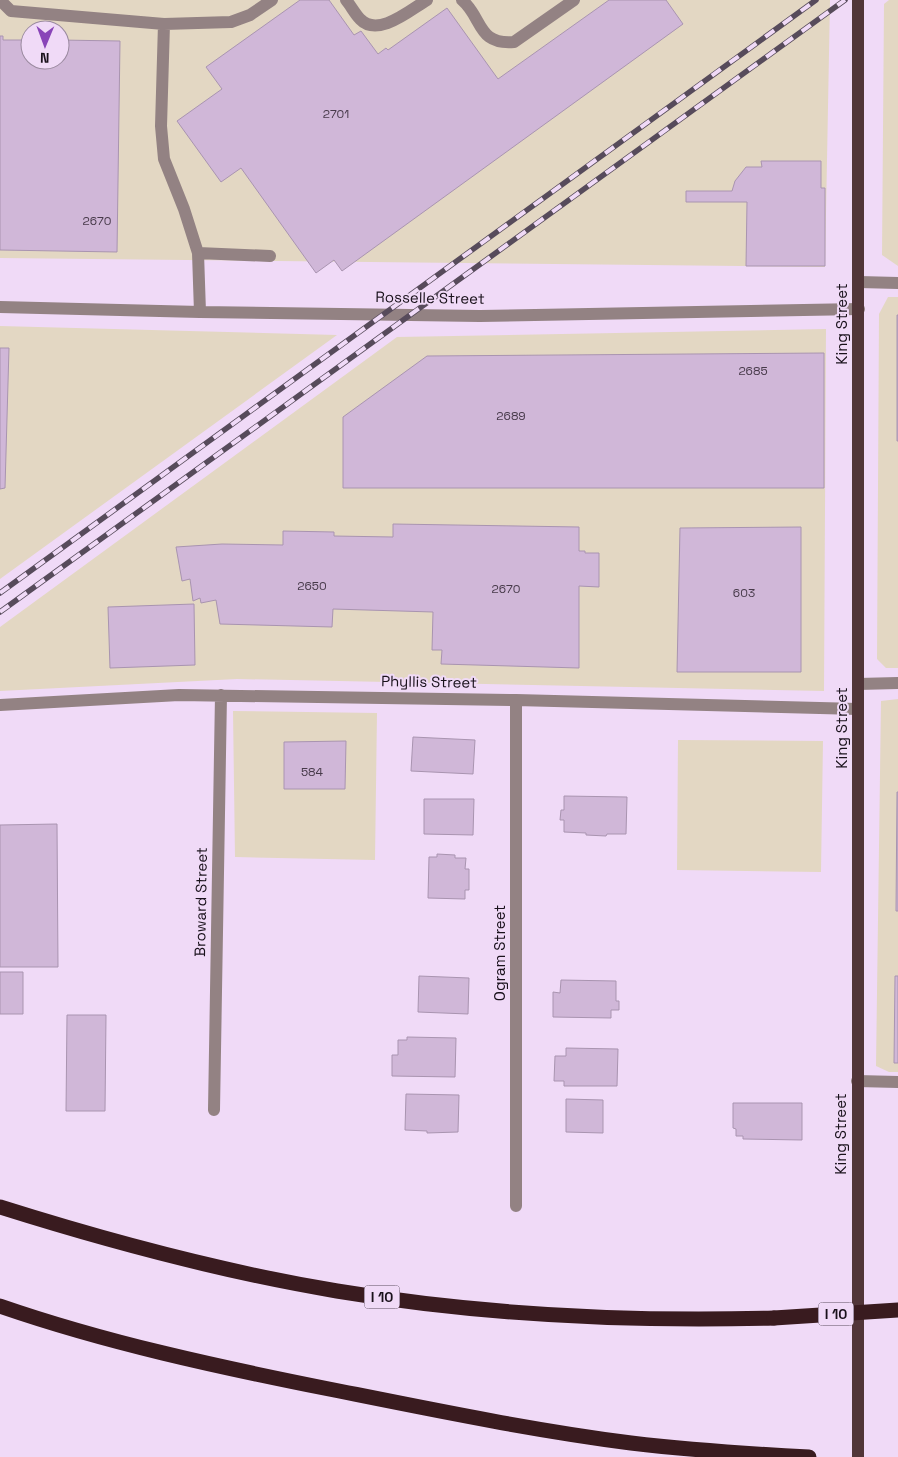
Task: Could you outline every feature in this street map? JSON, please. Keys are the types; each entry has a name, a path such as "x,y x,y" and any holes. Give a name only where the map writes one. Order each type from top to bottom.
{"highway":[{"name":"I 10","path":"0,1208 150,1252 233,1271 337,1291 526,1314 620,1318 715,1319 774,1318 898,1310"},
{"path":"0,1306 168,1354 372,1398 590,1437 679,1447 809,1457"}],"main road":[{"name":"King Street","path":"858,0 858,1457"}],"street":[{"path":"0,0 11,11 164,24 231,22 250,15 272,0"},
{"path":"346,0 362,21 374,27 387,24 427,0"},
{"path":"462,0 486,36 502,43 514,42 574,0"},
{"path":"164,24 161,126 164,159 184,209 198,253 200,312"},
{"path":"198,253 270,256"},
{"path":"859,282 898,283"},
{"name":"Rosselle Street","path":"0,307 480,316 859,309"},
{"path":"858,684 898,683"},
{"name":"Phyllis Street","path":"0,705 179,695 221,695 858,709"},
{"name":"Broward Street","path":"214,1110 221,695"},
{"name":"Ogram Street","path":"516,700 516,1206"},
{"path":"857,1082 898,1082"}],"shaded area":[{"path":"0,0 830,0 825,267 0,258"},
{"path":"889,0 898,0 898,266 882,255 884,4"},
{"path":"888,297 898,297 898,668 886,668 877,659 879,314"},
{"path":"0,326 337,335 0,579"},
{"path":"826,329 824,691 237,679 0,691 0,627 397,337"},
{"path":"898,699 898,1072 889,1072 876,1066 881,701"},
{"path":"233,711 377,713 375,860 235,857"},
{"path":"678,740 823,741 821,872 677,870"}],"building":[{"path":"300,0 329,0 354,35 361,31 378,54 386,48 388,50 447,8 498,79 609,0 666,0 683,24 342,271 334,260 316,273 241,168 221,182 177,121 222,89 206,67"},
{"path":"0,36 3,36 3,40 20,40 20,70 70,70 70,40 120,41 117,252 0,250"},
{"path":"761,161 821,161 821,188 825,188 825,266 746,266 747,202 686,202 686,191 732,191 735,181 746,167 762,167"},
{"path":"898,315 898,441 897,441"},
{"path":"0,348 9,348 5,488 0,489"},
{"path":"824,353 824,488 343,488 343,417 427,356"},
{"path":"393,524 579,527 579,551 599,553 599,587 579,586 579,668 441,664 442,650 432,650 433,612 333,609 332,627 220,624 216,600 201,603 200,598 193,601 190,579 182,581 176,547 222,544 283,545 283,531 334,532 334,536 393,537"},
{"path":"801,527 801,672 677,672 680,528"},
{"path":"194,604 195,665 110,668 108,607"},
{"path":"413,737 475,740 473,774 411,771"},
{"path":"346,741 345,789 284,789 284,742"},
{"path":"897,792 898,911 896,911"},
{"path":"564,796 627,797 626,834 607,834 606,836 564,832 564,820 560,820 561,810 564,810"},
{"path":"424,799 474,799 473,835 424,834"},
{"path":"57,824 58,967 0,967 0,825"},
{"path":"437,854 455,855 455,858 466,858 465,869 469,869 469,890 465,890 465,899 428,898 429,857 437,857"},
{"path":"0,972 23,972 23,1014 0,1014"},
{"path":"419,976 469,978 468,1014 418,1012"},
{"path":"895,976 898,976 898,1063 894,1063"},
{"path":"561,980 616,981 616,1001 619,1001 619,1010 611,1010 611,1018 553,1017 553,992 560,993"},
{"path":"67,1015 106,1015 105,1111 66,1111"},
{"path":"407,1037 456,1038 455,1077 392,1076 392,1055 398,1055 398,1040 407,1040"},
{"path":"566,1048 618,1049 617,1086 564,1086 564,1081 554,1081 555,1056 566,1056"},
{"path":"406,1094 459,1095 458,1132 427,1133 427,1131 405,1130"},
{"path":"566,1099 603,1100 603,1133 566,1132"},
{"path":"733,1103 802,1103 802,1140 743,1139 743,1136 736,1136 736,1129 733,1128"}],"railway":[{"path":"0,593 816,0"},
{"path":"0,612 845,0"}]}
